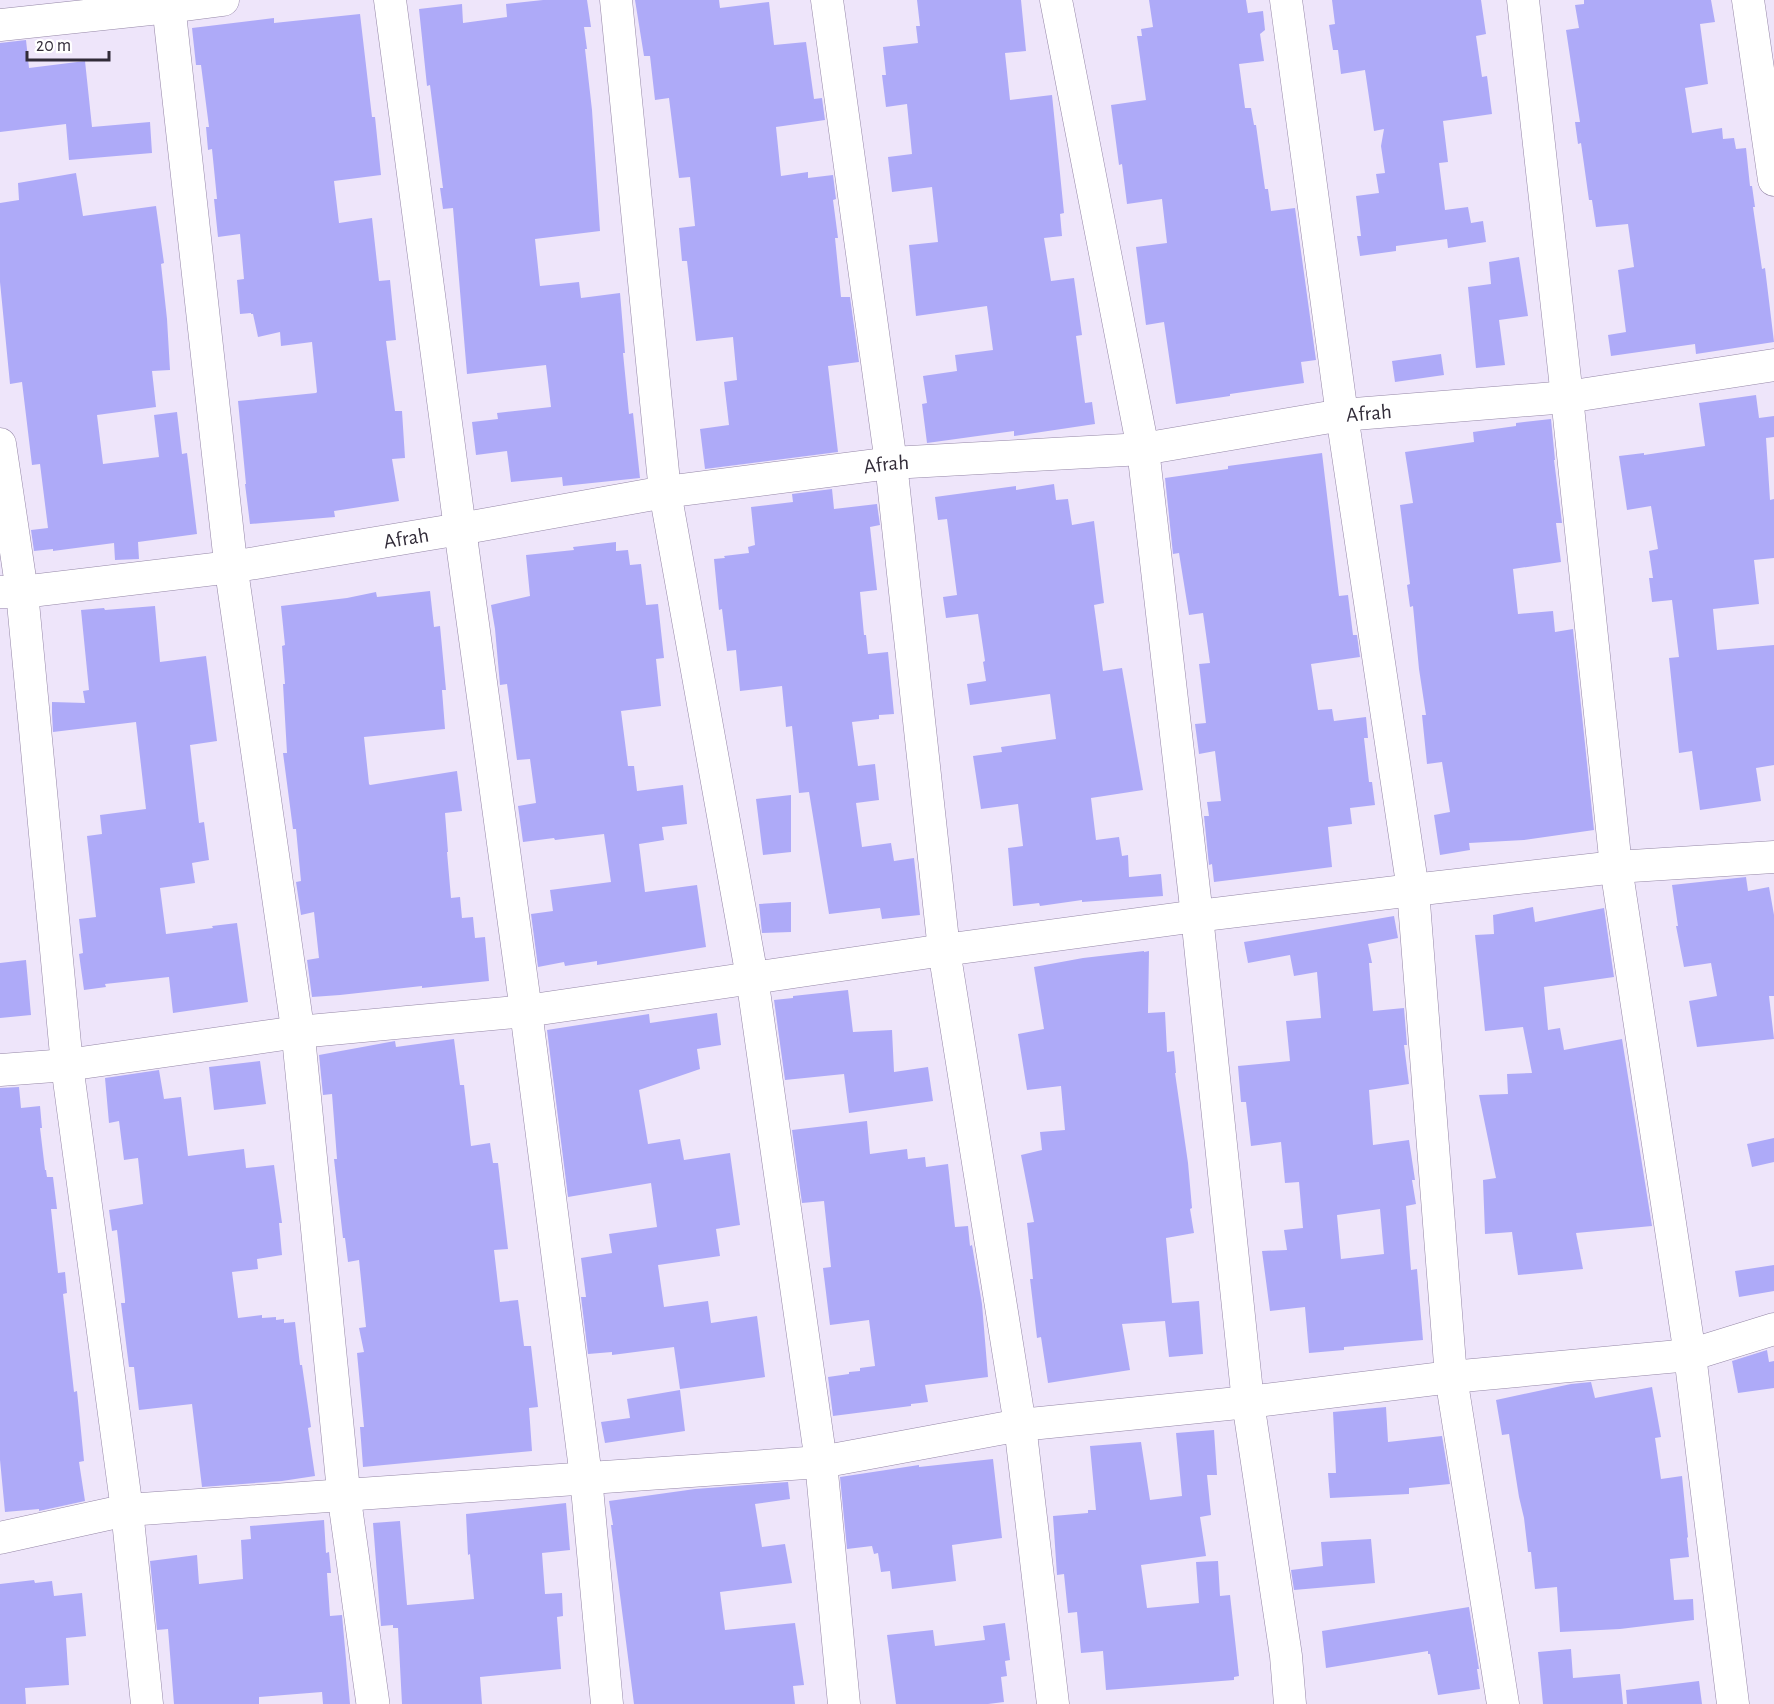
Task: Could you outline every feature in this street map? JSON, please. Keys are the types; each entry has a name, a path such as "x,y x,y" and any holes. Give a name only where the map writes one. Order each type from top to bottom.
{"street":[{"path":"0,25 168,4 223,0"},
{"path":"390,0 526,1011 585,1477 607,1704"},
{"path":"616,0 665,492 752,977 821,1461 844,1704"},
{"path":"827,0 891,462 944,950 1020,1425 1053,1704"},
{"path":"1056,0 1143,449 1197,916 1248,1402 1286,1656 1290,1704"},
{"path":"1286,0 1342,415 1413,890 1451,1377 1503,1704"},
{"path":"1523,0 1616,867 1690,1355 1733,1704"},
{"path":"1748,0 1774,180"},
{"path":"168,4 231,567 298,1032 344,1496 373,1704"},
{"name":"Afrah","path":"11,592 231,567 665,492 891,462 1143,449 1342,415 1567,397 1774,364"},
{"path":"0,444 11,592 67,1065 127,1510 147,1704"},
{"path":"0,1070 67,1065 298,1032 526,1011 944,950 1413,890 1616,867 1774,857"},
{"path":"0,1538 127,1510 821,1461 1020,1425 1248,1402 1451,1377 1690,1355 1774,1329"}],"building":[{"path":"543,0 587,0 591,27 584,27 587,49 585,49 592,110 600,231 535,239 540,286 579,282 581,298 620,293 629,414 633,413 640,478 563,486 562,477 511,482 507,451 476,455 472,422 498,419 497,413 551,407 546,365 467,374 453,208 443,209 440,188 443,188 430,85 427,86 419,9 462,4 463,23 507,17 506,4"},
{"path":"635,0 719,0 720,8 769,2 774,45 806,42 814,99 822,98 825,120 776,127 781,176 808,172 808,178 833,175 836,199 833,200 838,238 835,238 841,297 850,297 859,362 828,366 838,452 705,469 700,429 729,425 724,382 737,380 733,337 696,341 687,261 682,261 679,228 695,226 690,177 679,178 669,98 655,100 650,56 644,56"},
{"path":"917,0 1021,0 1026,51 1005,53 1010,100 1052,95 1064,213 1060,214 1062,236 1044,238 1051,281 1074,278 1082,335 1076,336 1085,403 1092,402 1095,424 1014,436 1014,431 927,443 922,404 927,403 923,376 957,371 955,355 993,350 987,306 916,316 909,245 938,242 932,187 892,192 888,157 912,154 907,104 886,107 882,75 886,75 883,47 918,43 916,26 920,26"},
{"path":"1149,0 1246,0 1248,13 1263,11 1265,30 1260,34 1264,61 1239,64 1245,108 1251,108 1254,125 1256,125 1265,189 1268,189 1271,211 1295,208 1316,360 1301,362 1304,383 1176,404 1164,322 1146,325 1136,247 1167,243 1162,199 1127,204 1111,105 1146,100 1137,36 1142,36 1141,29 1153,27"},
{"path":"1332,0 1481,0 1486,34 1476,36 1482,77 1487,76 1492,114 1443,121 1448,162 1439,163 1445,210 1468,207 1471,223 1483,221 1486,242 1448,248 1447,239 1396,246 1396,251 1360,256 1357,236 1361,236 1356,196 1379,193 1376,174 1385,173 1381,146 1384,129 1374,131 1365,70 1341,74 1338,50 1333,50 1329,25 1335,24"},
{"path":"1584,0 1711,0 1715,22 1700,24 1708,84 1685,88 1692,133 1722,128 1723,139 1734,138 1736,149 1746,148 1774,342 1696,354 1695,344 1611,356 1608,335 1626,332 1618,270 1634,267 1628,224 1596,227 1592,200 1589,200 1581,143 1578,144 1575,122 1580,122 1566,30 1579,28 1575,5 1584,4"},
{"path":"360,14 381,175 334,181 339,223 372,218 379,281 390,280 396,340 386,341 395,411 402,411 405,458 392,459 399,501 334,511 335,517 250,524 238,401 316,393 312,342 281,346 280,332 258,337 253,314 240,314 237,280 244,279 240,234 218,237 212,149 208,150 206,127 209,127 201,65 196,65 192,28 274,18 274,23"},
{"path":"26,40 29,68 85,61 92,127 150,122 152,153 69,160 66,124 0,132 0,43"},
{"path":"76,173 83,216 156,206 164,263 161,264 170,370 152,371 156,407 97,415 103,464 159,457 154,415 177,412 182,454 187,453 197,534 138,542 139,559 115,560 114,543 53,551 53,549 34,551 31,530 48,528 40,464 32,465 22,382 10,384 0,282 0,203 19,200 18,183"},
{"path":"1519,257 1528,316 1499,320 1505,365 1476,368 1468,287 1491,284 1489,262"},
{"path":"1441,354 1444,375 1395,382 1392,361"},
{"path":"1756,395 1759,418 1774,416 1774,437 1766,438 1770,500 1774,499 1774,558 1754,560 1759,604 1713,609 1717,650 1774,645 1774,765 1756,768 1761,801 1700,810 1692,751 1679,753 1669,658 1679,657 1672,600 1652,602 1649,578 1653,578 1649,551 1658,549 1651,506 1627,510 1619,456 1644,453 1644,455 1705,446 1699,403"},
{"path":"1551,419 1562,523 1556,523 1561,562 1513,569 1518,614 1553,611 1555,632 1573,629 1594,830 1524,840 1469,843 1470,850 1440,855 1434,815 1450,812 1442,762 1427,764 1422,715 1426,715 1413,606 1410,607 1407,585 1410,584 1400,505 1413,503 1405,452 1474,442 1473,432 1516,426 1516,423"},
{"path":"1322,453 1339,596 1348,595 1353,635 1357,635 1360,657 1311,664 1318,710 1332,709 1334,721 1366,717 1368,738 1364,738 1369,782 1372,782 1375,805 1350,808 1352,824 1328,827 1332,867 1214,882 1212,864 1209,865 1204,816 1209,816 1207,802 1221,801 1215,751 1199,754 1195,724 1206,723 1199,664 1210,663 1203,613 1189,615 1179,553 1173,554 1165,478 1228,469 1228,466"},
{"path":"1054,484 1056,500 1068,499 1072,525 1094,521 1104,603 1094,605 1103,671 1122,668 1143,790 1091,798 1096,840 1119,837 1122,856 1128,855 1129,877 1161,874 1163,896 1013,906 1008,848 1023,846 1018,804 981,809 973,756 1002,752 1001,747 1056,739 1050,694 970,705 967,684 986,681 978,614 946,618 943,597 957,595 947,519 938,520 935,497 1016,486 1016,490"},
{"path":"832,489 834,509 877,504 880,525 870,527 877,590 860,592 868,654 888,652 894,714 879,715 879,719 852,722 858,766 875,764 879,800 856,803 862,847 891,843 894,861 914,858 920,915 882,919 880,908 829,914 809,792 799,793 792,726 786,727 782,686 740,691 736,650 727,651 722,609 719,610 714,559 749,553 748,547 755,545 751,507 793,502 792,494"},
{"path":"616,542 616,551 628,550 630,565 641,564 646,605 658,604 664,658 656,659 661,706 621,711 628,766 634,766 637,791 683,785 687,824 662,827 664,840 639,844 645,892 697,885 706,947 597,965 597,961 565,966 564,962 538,967 531,914 553,911 550,890 611,882 604,834 523,842 518,806 536,803 530,759 517,760 507,684 500,685 491,605 530,596 526,555 574,550 573,547"},
{"path":"430,591 434,627 440,626 446,690 442,690 445,729 364,737 369,784 457,771 462,811 445,813 451,898 460,897 462,918 473,917 475,938 485,937 489,981 312,997 307,960 319,958 314,912 301,915 296,882 301,881 296,829 293,829 283,753 287,753 282,646 285,645 281,606 376,592 377,597"},
{"path":"155,606 160,662 206,656 217,741 190,745 199,823 204,822 209,860 192,863 195,883 160,888 166,934 237,923 248,1002 173,1013 169,977 105,984 106,987 84,990 79,954 83,953 79,919 96,917 87,836 102,834 100,815 146,809 136,722 53,732 52,713 52,702 85,703 83,691 89,690 81,610"},
{"path":"791,795 791,852 763,855 756,799"},
{"path":"1746,877 1748,891 1769,887 1774,915 1774,996 1769,996 1774,1039 1697,1047 1689,1001 1717,996 1711,963 1684,967 1676,926 1678,926 1672,885"},
{"path":"791,902 791,932 762,933 759,904"},
{"path":"1533,907 1535,922 1604,908 1614,977 1544,987 1548,1030 1560,1028 1564,1050 1622,1039 1652,1226 1576,1233 1583,1269 1518,1275 1512,1232 1485,1234 1483,1180 1496,1178 1479,1095 1508,1094 1507,1074 1532,1073 1523,1027 1485,1031 1475,935 1494,934 1493,915"},
{"path":"1394,916 1398,938 1368,944 1372,963 1369,963 1373,1011 1404,1008 1407,1045 1404,1045 1409,1084 1369,1090 1373,1145 1409,1140 1416,1204 1406,1206 1411,1270 1417,1269 1423,1340 1344,1347 1344,1350 1309,1353 1305,1307 1270,1311 1262,1251 1287,1250 1284,1230 1303,1228 1299,1182 1285,1183 1281,1142 1251,1146 1246,1102 1241,1102 1238,1066 1290,1061 1286,1021 1321,1018 1317,972 1294,976 1290,955 1248,963 1244,942","holes":["1380,1209 1384,1254 1341,1259 1337,1215"]},
{"path":"1149,951 1148,1013 1165,1012 1167,1052 1174,1051 1194,1233 1166,1238 1172,1303 1199,1301 1203,1354 1169,1357 1165,1321 1122,1324 1130,1370 1048,1383 1041,1337 1037,1338 1030,1279 1033,1279 1027,1223 1034,1222 1021,1155 1042,1150 1040,1132 1065,1130 1061,1086 1027,1090 1018,1034 1044,1029 1034,967 1083,958"},
{"path":"26,960 31,1015 0,1018 0,963"},
{"path":"848,990 853,1032 892,1030 894,1072 928,1067 933,1101 849,1113 844,1074 785,1080 774,1000"},
{"path":"717,1013 721,1045 697,1049 700,1069 639,1090 648,1144 680,1139 684,1160 730,1153 740,1225 716,1229 720,1256 658,1265 664,1307 708,1301 711,1323 757,1316 765,1377 680,1389 674,1347 612,1355 612,1352 588,1354 581,1297 586,1297 581,1258 612,1253 609,1234 657,1227 651,1183 568,1197 547,1030 649,1014 650,1023"},
{"path":"454,1039 460,1085 464,1085 471,1146 490,1143 493,1163 498,1163 508,1249 494,1250 500,1302 518,1300 524,1346 531,1346 538,1407 529,1408 532,1451 363,1467 360,1427 364,1427 357,1353 364,1352 359,1328 366,1327 359,1260 348,1262 345,1238 343,1238 334,1159 337,1159 332,1094 323,1095 319,1055 395,1041 396,1047"},
{"path":"260,1061 266,1104 214,1110 209,1067"},
{"path":"159,1070 164,1099 181,1097 188,1156 244,1149 246,1168 274,1165 282,1223 279,1223 282,1255 257,1259 258,1269 232,1272 238,1318 262,1315 262,1318 284,1319 284,1323 295,1322 311,1427 308,1428 315,1476 202,1487 192,1404 139,1410 134,1367 129,1367 121,1303 125,1303 125,1300 117,1230 112,1231 109,1210 143,1204 138,1158 124,1160 119,1121 109,1123 105,1078"},
{"path":"19,1087 21,1108 40,1106 45,1170 47,1177 53,1177 57,1209 51,1209 58,1273 65,1272 67,1293 63,1294 74,1392 77,1391 84,1461 79,1462 85,1501 39,1511 39,1509 5,1512 0,1460 0,1088"},
{"path":"867,1121 870,1154 907,1149 908,1159 925,1157 926,1167 948,1164 955,1227 968,1226 970,1246 972,1245 982,1304 988,1377 925,1385 928,1402 833,1416 828,1377 849,1374 849,1372 860,1371 860,1368 875,1366 869,1320 830,1325 823,1268 831,1267 824,1201 802,1203 792,1130"},
{"path":"1774,1138 1774,1162 1752,1167 1747,1144"},
{"path":"1774,1265 1774,1291 1739,1297 1735,1271"},
{"path":"1767,1350 1769,1362 1774,1361 1774,1388 1738,1393 1732,1361"},
{"path":"1591,1382 1595,1398 1652,1387 1661,1437 1655,1438 1661,1479 1682,1476 1689,1557 1670,1559 1674,1600 1693,1599 1694,1620 1620,1629 1560,1632 1557,1587 1535,1589 1531,1552 1528,1552 1509,1434 1502,1435 1496,1400"},
{"path":"680,1390 685,1431 605,1443 601,1422 630,1418 627,1399"},
{"path":"1386,1407 1388,1442 1442,1436 1450,1484 1409,1488 1409,1494 1330,1498 1328,1473 1336,1473 1333,1412"},
{"path":"1214,1430 1217,1475 1207,1475 1211,1515 1200,1517 1206,1556 1141,1565 1147,1608 1199,1603 1196,1562 1218,1561 1220,1596 1230,1595 1239,1676 1234,1677 1234,1680 1106,1690 1103,1651 1081,1653 1077,1612 1068,1613 1064,1574 1057,1575 1053,1516 1088,1513 1088,1510 1096,1510 1090,1446 1141,1442 1150,1500 1182,1496 1176,1433"},
{"path":"993,1459 1002,1538 952,1545 956,1581 892,1589 890,1571 881,1572 878,1553 874,1554 872,1546 847,1549 840,1477 919,1465 919,1467"},
{"path":"788,1482 790,1499 755,1504 762,1547 785,1544 792,1583 720,1592 725,1630 795,1623 804,1685 793,1686 795,1704 634,1704 609,1501 695,1489"},
{"path":"566,1503 570,1550 542,1553 545,1594 562,1593 563,1616 557,1617 561,1669 480,1677 482,1704 402,1704 398,1628 393,1628 393,1625 381,1626 373,1523 400,1521 407,1605 474,1599 470,1554 468,1555 466,1514"},
{"path":"324,1520 326,1553 329,1552 331,1573 327,1573 330,1616 342,1615 350,1704 323,1704 322,1692 259,1697 259,1704 174,1704 168,1629 157,1630 150,1561 197,1555 199,1584 243,1579 241,1540 251,1539 250,1526"},
{"path":"1371,1539 1375,1583 1294,1590 1291,1570 1323,1566 1321,1542"},
{"path":"34,1580 35,1583 52,1581 54,1596 82,1593 86,1636 66,1638 69,1685 25,1688 26,1704 0,1704 0,1584"},
{"path":"1469,1607 1480,1689 1438,1695 1428,1651 1326,1668 1322,1631"},
{"path":"1005,1623 1010,1660 1005,1661 1007,1676 1001,1677 1004,1702 896,1704 887,1635 933,1630 935,1646 985,1640 983,1626"},
{"path":"1571,1649 1573,1678 1620,1674 1623,1704 1543,1704 1538,1652"},
{"path":"1699,1681 1702,1704 1627,1704 1626,1690"}]}
